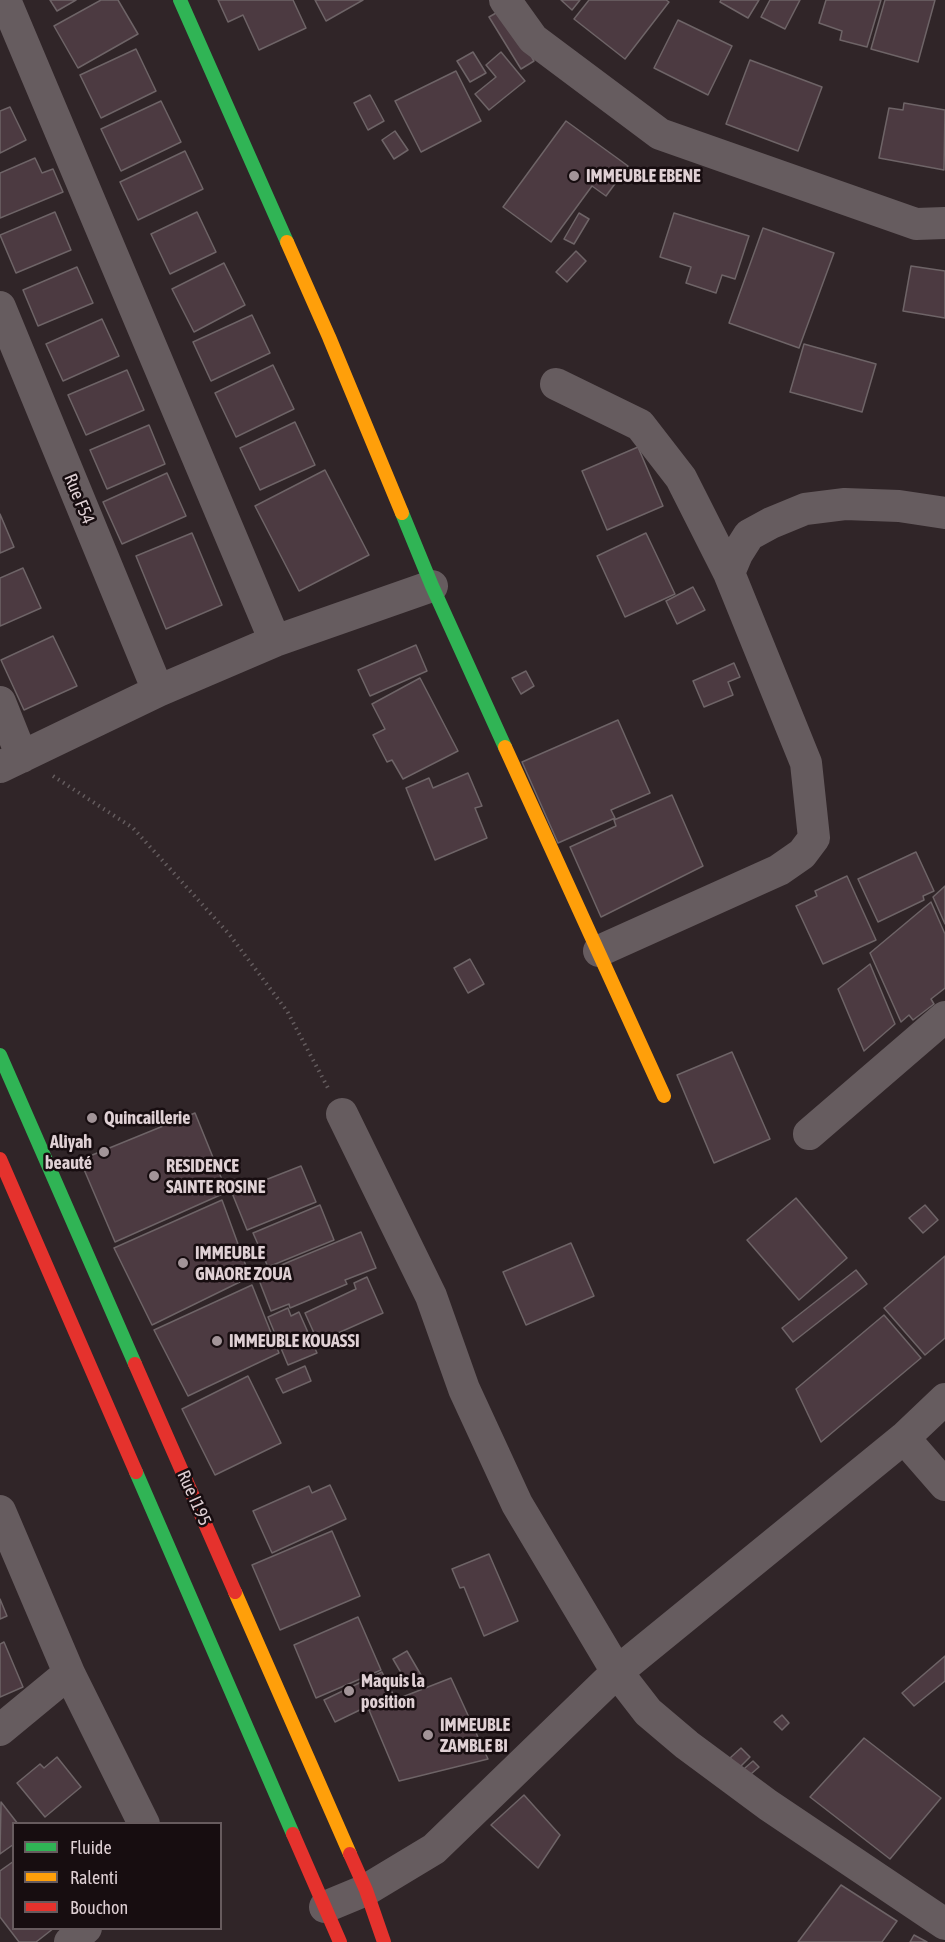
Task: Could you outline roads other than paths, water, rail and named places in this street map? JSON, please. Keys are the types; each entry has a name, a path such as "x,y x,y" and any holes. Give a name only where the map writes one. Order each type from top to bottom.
{"main road":[{"path":"180,0 328,337 432,586 664,1096"},
{"name":"Rue I195","path":"0,1055 366,1890 384,1942"},
{"path":"0,1159 340,1942"}],"street":[{"path":"5,0 275,641"},
{"path":"505,0 533,39 660,134 916,224 945,224"},
{"name":"Rue F54","path":"0,307 158,691"},
{"path":"556,384 640,425 681,478 729,573 807,763 814,838 802,854 779,870 599,951"},
{"path":"729,573 749,535 805,509 845,504 899,506 945,513"},
{"path":"0,702 11,762 158,691 275,641 432,586"},
{"path":"809,1134 945,1017"},
{"path":"342,1114 431,1296 464,1389 518,1504 617,1672 648,1712 687,1745 768,1805 945,1924"},
{"path":"325,1907 366,1890 434,1849 617,1672 904,1438 945,1399"},
{"path":"904,1438 945,1485"},
{"path":"0,1511 69,1673 143,1822"},
{"path":"0,1730 69,1673"},
{"path":"70,1942 85,1930"}],"place":[{"name":"IMMEUBLE EBENE","path":"574,176"},
{"name":"Quincaillerie","path":"92,1118"},
{"name":"Aliyah beauté","path":"104,1152"},
{"name":"RESIDENCE SAINTE ROSINE","path":"154,1176"},
{"name":"IMMEUBLE GNAORE ZOUA","path":"183,1263"},
{"name":"IMMEUBLE KOUASSI","path":"217,1341"},
{"name":"Maquis la position","path":"349,1691"},
{"name":"IMMEUBLE ZAMBLE BI","path":"428,1735"}]}
